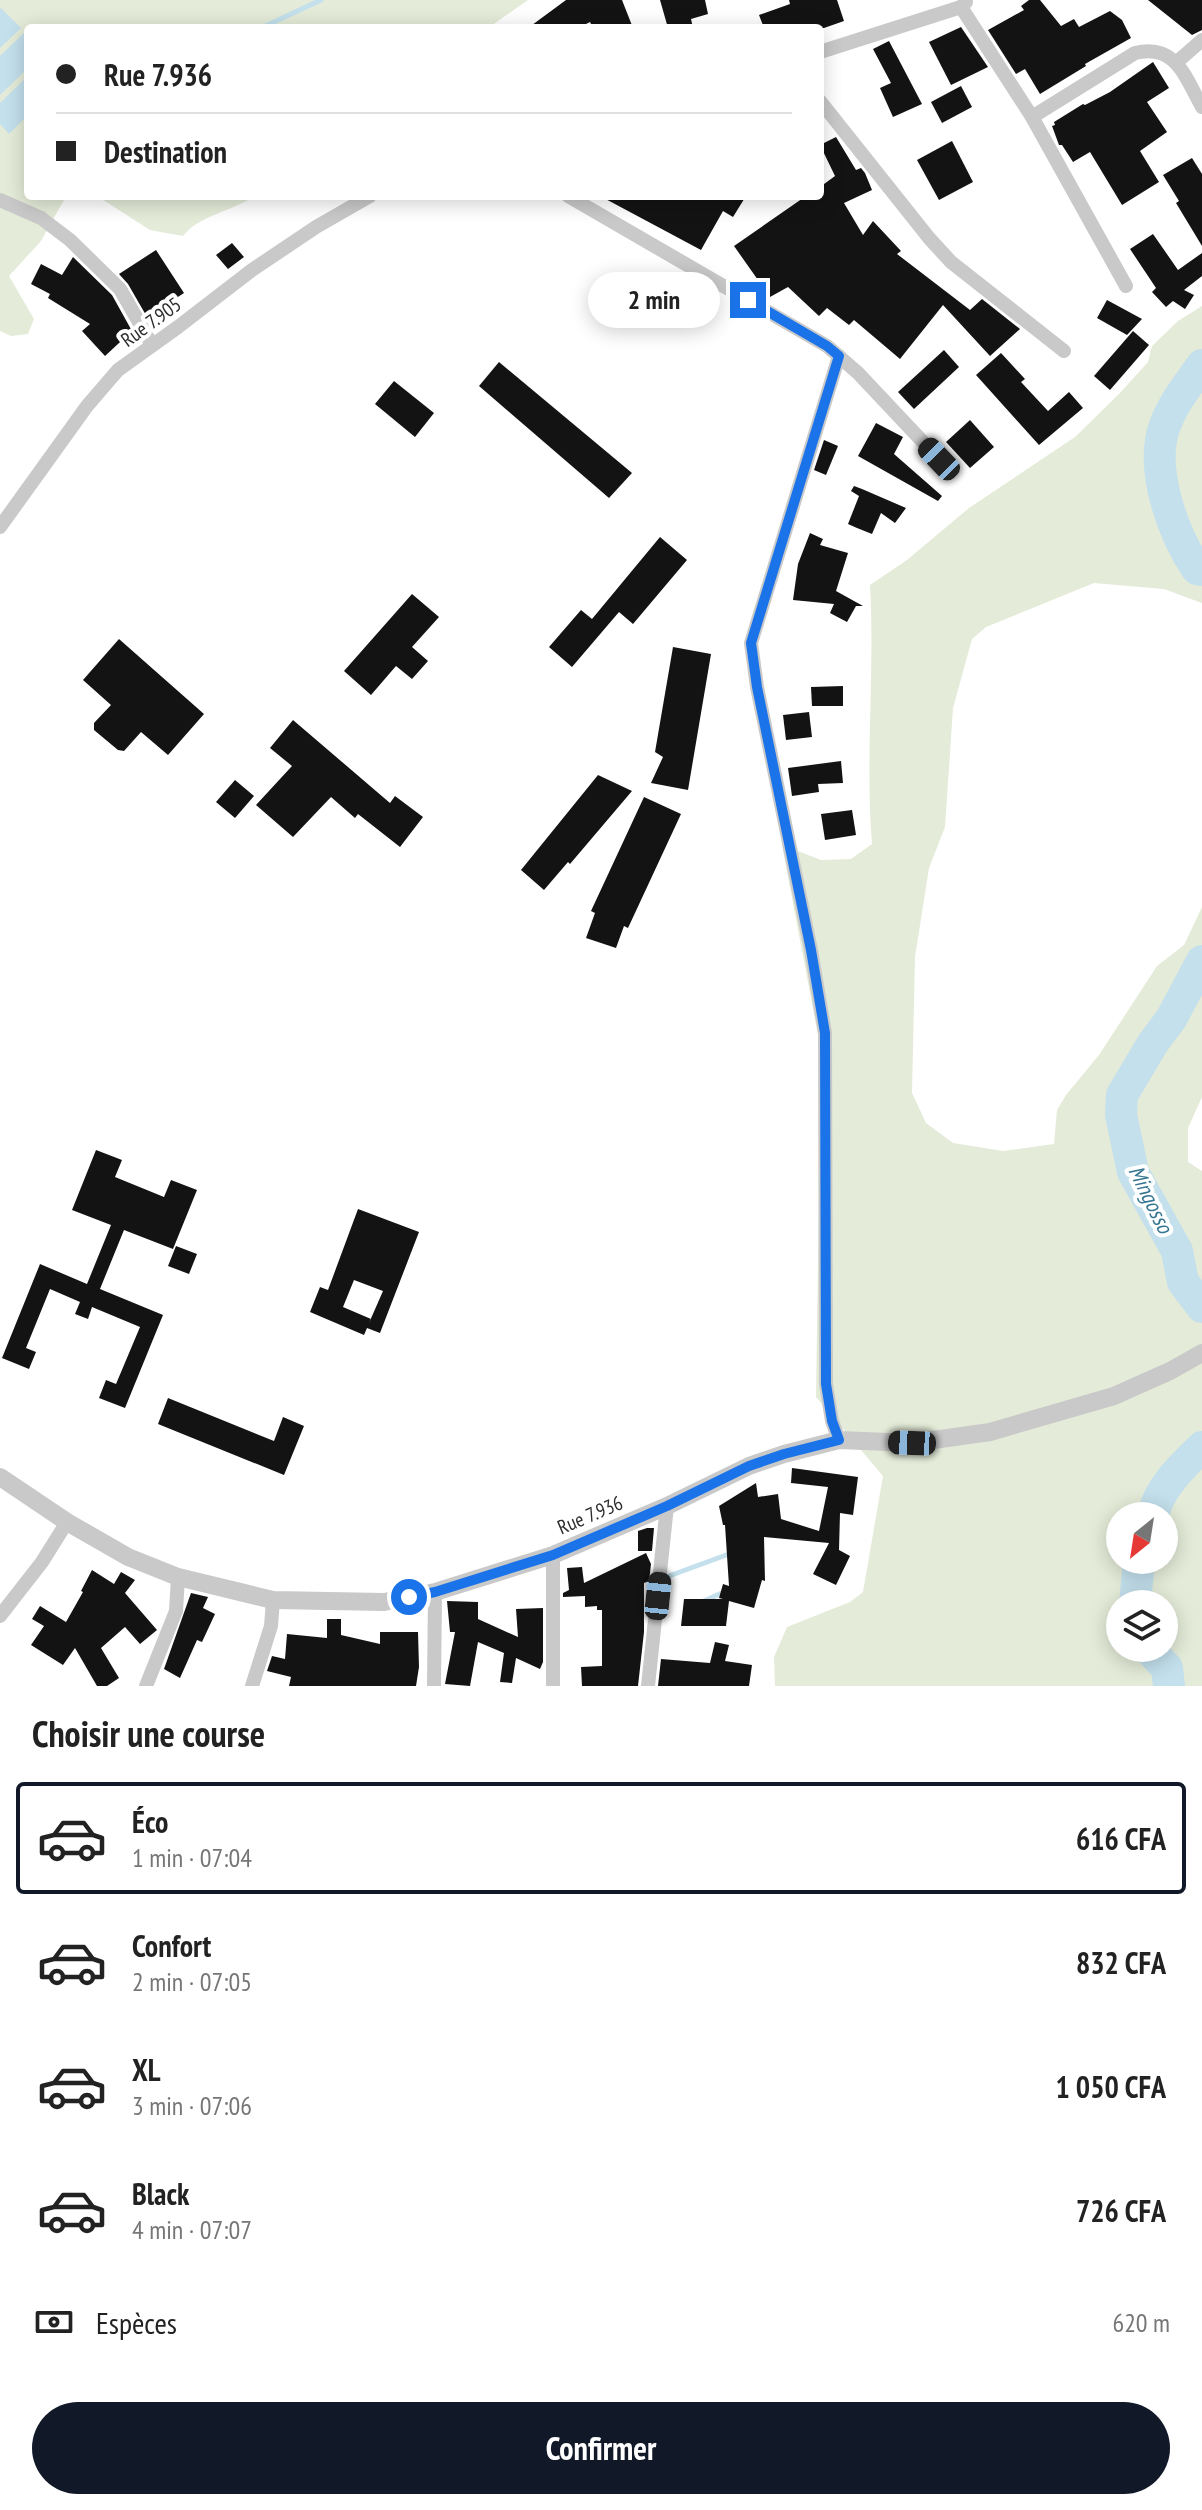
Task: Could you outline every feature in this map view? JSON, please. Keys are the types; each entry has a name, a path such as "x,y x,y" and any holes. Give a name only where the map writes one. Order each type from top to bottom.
{"street":[{"path":"824,51 964,4 1032,117 1126,286"},
{"path":"1177,62 1202,40"},
{"path":"1032,117 1135,53 1150,50 1164,53 1177,62 1202,107"},
{"path":"824,106 951,262 1064,351"},
{"path":"0,200 41,218 70,240 120,289 152,345"},
{"name":"Rue 7.905","path":"0,527 109,379 252,270 363,200"},
{"path":"575,200 827,346 939,459"},
{"path":"839,356 751,643 825,1033 826,1384 832,1421 839,1440"},
{"name":"Rue 7.936","path":"0,1477 67,1522 128,1557 178,1577 273,1600 384,1602 435,1592 553,1555 667,1506 749,1466 784,1454 839,1440 912,1443 990,1432 1114,1396 1196,1356"},
{"path":"648,1686 667,1506"},
{"path":"0,1616 42,1562 67,1522"},
{"path":"553,1555 553,1686"},
{"path":"146,1686 176,1611 178,1577"},
{"path":"434,1686 435,1592"},
{"path":"252,1686 271,1626 273,1600"}],"green space":[{"path":"0,0 528,0 494,24 24,24 24,200 64,200 41,241 9,276 34,319 28,334 11,336 0,331"},
{"path":"103,200 248,200 197,223 183,236 150,230"},
{"path":"1202,306 1202,603 1164,589 1094,583 986,627 972,639 953,708 945,827 929,868 915,957 912,1093 926,1123 953,1143 1003,1151 1054,1144 1057,1110 1066,1095 1099,1055 1157,966 1184,945 1202,907 1202,1097 1188,1128 1188,1162 1202,1171 1202,1686 775,1686 774,1657 787,1627 850,1602 863,1592 883,1476 816,1397 821,1051 782,845 821,860 851,859 872,844 869,779 870,585 907,560 969,508 1075,437 1148,362 1152,346 1178,321"}],"water":[{"path":"0,9 21,28 0,48"},
{"path":"24,33 24,72 0,95 0,56"},
{"path":"24,80 24,119 9,134 0,124 0,103"}],"building":[{"path":"566,0 622,0 631,24 590,22 533,24"},
{"path":"660,0 705,0 708,14 691,19 692,24 667,24"},
{"path":"789,0 837,0 844,21 824,28 824,24 762,24 759,15 790,4"},
{"path":"1029,0 1040,0 1061,26 1074,19 1079,27 1110,11 1122,20 1131,38 1040,94 1025,69 1016,74 988,30 1024,10 1021,6"},
{"path":"1148,0 1202,0 1202,30 1192,35"},
{"path":"961,27 988,67 951,85 929,42"},
{"path":"889,41 922,104 893,117 880,88 891,83 873,49"},
{"path":"1153,62 1169,88 1147,102 1167,132 1140,151 1159,182 1122,205 1090,152 1073,162 1059,145 1052,126"},
{"path":"961,86 972,107 942,123 931,102"},
{"path":"836,137 856,170 861,168 865,173 872,190 844,203 863,235 873,221 901,251 897,254 970,310 982,299 1020,329 990,356 943,305 900,359 854,320 849,325 827,308 819,316 788,287 770,297 734,246 800,200 824,200 824,184 835,176 824,153 824,143"},
{"path":"952,141 973,182 939,200 917,160"},
{"path":"1192,158 1202,174 1202,246 1163,175"},
{"path":"607,200 744,200 733,217 723,211 701,250"},
{"path":"1153,234 1178,270 1202,253 1202,276 1184,290 1194,295 1185,309 1173,301 1166,307 1152,292 1156,288 1130,249"},
{"path":"232,243 244,257 228,269 216,255"},
{"path":"156,250 184,293 147,317 119,274"},
{"path":"73,257 112,295 132,331 105,356 82,331 90,324 31,284 41,264 62,275"},
{"path":"1107,300 1142,319 1127,335 1097,318"},
{"path":"1133,331 1149,345 1110,390 1094,376"},
{"path":"944,350 959,367 914,409 898,392"},
{"path":"1001,353 1025,379 1021,382 1048,411 1069,392 1083,408 1039,445 976,375"},
{"path":"499,362 632,473 609,498 479,386"},
{"path":"394,381 434,413 415,437 375,404"},
{"path":"970,420 994,447 970,468 946,442"},
{"path":"876,423 903,437 894,454 942,496 938,501 858,456"},
{"path":"824,440 838,446 826,475 814,470"},
{"path":"854,486 906,508 895,523 881,513 872,534 857,528 848,524 859,496 851,491"},
{"path":"810,533 823,539 820,545 848,553 836,591 863,606 856,606 847,622 830,613 834,604 793,600 798,564"},
{"path":"660,537 687,560 633,624 619,612 572,667 549,647 581,610 592,619"},
{"path":"412,594 439,617 412,647 428,661 412,679 396,666 371,695 344,671"},
{"path":"119,639 204,714 168,755 141,732 124,751 118,750 94,730 94,723 111,705 83,680"},
{"path":"673,647 711,654 688,790 651,783 663,757 655,752"},
{"path":"843,686 843,706 812,706 811,687"},
{"path":"809,712 812,737 786,740 783,715"},
{"path":"293,720 390,803 395,796 423,817 400,847 358,814 355,818 331,797 293,837 256,805 292,766 270,748"},
{"path":"841,761 843,783 818,784 819,792 792,796 788,768"},
{"path":"598,775 632,791 544,890 521,870"},
{"path":"235,780 254,796 235,818 216,802"},
{"path":"644,797 681,814 628,928 624,926 616,948 586,938 595,913 591,911"},
{"path":"852,810 856,835 825,840 821,814"},
{"path":"96,1150 122,1160 115,1177 164,1197 171,1180 197,1190 173,1249 124,1230 100,1289 163,1315 125,1408 99,1398 106,1380 116,1384 140,1327 92,1307 88,1319 75,1314 80,1302 50,1289 26,1348 36,1352 29,1369 2,1358 40,1264 87,1284 111,1225 72,1210"},
{"path":"358,1209 419,1232 380,1333 367,1328 364,1335 310,1312 320,1287 328,1290","holes":["354,1280 383,1291 371,1319 343,1307"]},
{"path":"176,1246 197,1254 189,1274 168,1266"},
{"path":"168,1398 274,1441 283,1417 304,1426 284,1475 158,1424"},
{"path":"792,1468 858,1477 853,1515 840,1513 839,1550 850,1556 836,1585 813,1574 829,1543 764,1537 765,1581 762,1580 754,1608 729,1601 726,1626 681,1626 684,1599 723,1599 719,1598 723,1584 729,1586 725,1525 719,1506 756,1483 758,1497 778,1494 781,1519 819,1531 828,1487 791,1483"},
{"path":"654,1528 652,1551 638,1551 638,1531"},
{"path":"646,1553 651,1564 649,1581 644,1583 644,1632 638,1686 582,1686 581,1667 602,1666 602,1610 597,1610 597,1606 585,1607 585,1596 563,1597 563,1593 569,1590 567,1568 582,1567 584,1583"},
{"path":"92,1570 114,1584 121,1572 135,1580 125,1593 157,1630 140,1644 125,1627 101,1648 119,1678 107,1686 97,1686 75,1648 63,1665 31,1645 44,1626 32,1619 40,1606 66,1622"},
{"path":"191,1593 208,1597 203,1608 215,1614 202,1642 197,1640 180,1678 164,1669"},
{"path":"447,1601 478,1602 478,1619 518,1637 516,1609 543,1608 543,1662 540,1669 516,1658 512,1683 500,1682 504,1653 478,1642 470,1686 445,1684 455,1632 450,1632"},
{"path":"327,1619 341,1619 341,1635 380,1644 380,1632 418,1632 416,1686 289,1686 291,1677 267,1671 272,1656 285,1659 287,1634 327,1638"},
{"path":"715,1642 729,1645 725,1661 752,1665 749,1686 658,1686 661,1659 710,1663"}],"waterway":[{"path":"270,24 321,0"},
{"name":"Mingosso","path":"1202,365 1167,419 1160,445 1162,482 1172,520 1188,555 1197,569 1202,570"},
{"name":"Mingosso","path":"1202,961 1171,1019 1122,1095 1121,1115 1133,1172 1177,1251 1183,1282 1202,1307"},
{"name":"Mingosso","path":"1158,1502 1165,1487 1202,1447"},
{"path":"669,1576 729,1554"},
{"name":"Mingosso","path":"1136,1590 1138,1574"},
{"path":"704,1601 724,1592"},
{"name":"Mingosso","path":"1161,1662 1167,1668 1169,1686"}],"route":[{"path":"409,1597 435,1592 553,1555 667,1506 749,1466 839,1440 832,1421 826,1384 825,1033 751,655 755,626 839,356 748,300"}]}
